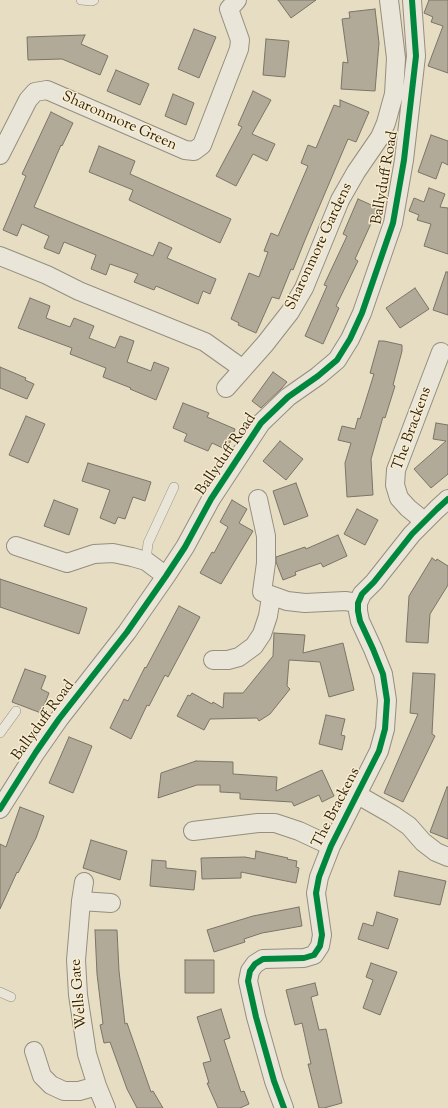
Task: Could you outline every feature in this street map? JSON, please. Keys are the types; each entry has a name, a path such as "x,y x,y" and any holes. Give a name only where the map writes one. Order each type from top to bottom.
{"street":[{"name":"Sharonmore Gardens","path":"226,388 265,344 293,306 304,288 340,200 356,172 380,137 386,123 394,94 396,58 389,0"},
{"name":"Ballyduff Road","path":"0,809 59,719 127,632 166,576 185,547 211,499 261,423 288,397 318,376 337,360 350,339 362,313 393,223 404,160 416,56 412,0"},
{"name":"Sharonmore Green","path":"0,155 28,100 35,92 46,90 185,150 194,151 202,145 239,49 240,40 233,5"},
{"path":"0,256 47,274 79,291 205,342 243,369"},
{"name":"The Brackens","path":"424,521 408,508 399,498 395,485 396,470 441,352"},
{"path":"258,500 266,536 266,562 262,592 287,601 306,603 345,601 358,603 362,594 374,582 424,521 448,499"},
{"path":"16,546 67,563 94,554 113,553 132,556 146,561 166,576"},
{"path":"213,660 228,660 240,657 254,646 262,634 268,616 271,596"},
{"name":"The Brackens","path":"284,1108 274,1080 248,981 250,971 255,964 263,959 304,958 314,955 320,946 322,935 316,893 318,877 323,863 379,751 385,729 387,700 383,674 360,621 358,603"},
{"name":"The Brackens","path":"358,795 393,814 409,826 423,842 436,852 448,857"},
{"name":"The Brackens","path":"193,831 258,823 275,823 299,831 332,846"},
{"name":"Wells Gate","path":"84,882 76,960 78,995 87,1054 106,1108"},
{"path":"81,901 111,903"},
{"path":"34,1051 42,1076 51,1085 64,1091 79,1091 97,1086"}],"lane":[{"path":"81,0 94,0"},
{"path":"146,561 148,543 174,486"},
{"path":"0,734 16,711"},
{"path":"0,992 11,997"}],"building":[{"path":"278,0 316,0 291,18"},
{"path":"429,0 448,0 448,73 428,66 443,26 431,22 433,17 424,13"},
{"path":"375,9 379,43 375,91 341,89 343,62 348,63 342,19 350,18 349,12"},
{"path":"194,29 216,37 199,78 178,69"},
{"path":"85,35 81,44 108,56 100,75 62,59 28,60 27,37"},
{"path":"266,39 289,41 285,77 263,75"},
{"path":"116,70 149,84 140,105 107,91"},
{"path":"253,91 271,100 252,134 275,144 267,161 253,154 236,186 216,176 242,127 238,125"},
{"path":"173,94 194,103 186,125 165,116"},
{"path":"340,100 369,112 356,142 348,139 293,270 291,269 279,299 272,297 256,333 238,325 239,323 231,319 249,273 259,277 268,252 264,251 271,233 278,236 308,166 301,163 308,145 316,148 334,105 340,107"},
{"path":"51,112 73,123 62,146 61,145 34,207 153,256 159,242 172,248 167,258 216,279 210,294 203,291 198,304 156,286 154,290 134,282 138,274 110,264 106,275 91,269 96,255 64,242 59,254 44,248 49,236 22,224 17,236 3,230 26,176 22,174"},
{"path":"431,135 448,141 448,165 442,162 436,179 418,172"},
{"path":"99,146 135,161 130,174 231,219 220,243 129,200 133,190 89,172"},
{"path":"429,188 445,194 440,207 448,208 448,254 424,246 431,224 417,220 419,215 409,211 414,198 424,202"},
{"path":"358,199 378,208 355,259 358,261 336,306 339,308 323,344 305,336 327,286 324,285 347,236 343,234"},
{"path":"446,272 448,272 448,315 433,310"},
{"path":"415,288 429,309 400,328 386,308"},
{"path":"30,298 50,306 46,318 70,327 74,318 94,326 89,338 115,348 120,336 134,341 127,362 151,371 154,362 169,368 156,400 103,377 106,368 70,354 72,348 18,328"},
{"path":"379,341 402,345 402,351 393,385 395,386 385,418 383,417 371,459 373,495 347,497 345,463 351,443 338,440 342,426 355,429 358,418 360,419 374,374 370,373"},
{"path":"0,367 26,378 25,380 34,384 27,399 0,388"},
{"path":"273,372 287,382 261,408 252,401"},
{"path":"183,403 209,413 207,417 235,429 227,450 212,443 208,451 184,441 187,434 173,428"},
{"path":"26,416 45,424 28,463 9,455"},
{"path":"436,423 448,425 448,474 431,488 414,469 446,441 433,439"},
{"path":"280,441 303,459 286,480 263,461"},
{"path":"88,463 151,482 145,501 133,497 125,519 118,517 115,524 100,518 110,490 82,481"},
{"path":"296,483 308,516 284,525 273,491"},
{"path":"54,500 78,509 69,535 44,526"},
{"path":"232,500 247,509 239,523 253,531 221,584 200,573 212,552 214,553 228,527 220,522"},
{"path":"357,509 378,520 365,545 344,534"},
{"path":"338,535 347,556 323,567 321,563 295,572 296,575 283,580 276,562 276,557 305,547 306,549"},
{"path":"432,558 436,561 437,559 448,566 448,585 430,614 428,643 406,642 409,596"},
{"path":"0,579 87,608 79,634 0,607"},
{"path":"179,606 200,617 168,677 165,675 149,706 147,705 131,739 110,728 124,699 128,701"},
{"path":"274,633 305,635 303,653 343,643 354,690 329,697 320,662 289,660 287,686 290,689 270,714 259,721 257,718 210,719 204,730 177,716 188,695 190,696 192,693 223,708 224,693 243,693 273,656"},
{"path":"25,669 46,676 41,689 49,693 41,713 12,702"},
{"path":"413,673 435,674 432,734 435,736 403,802 384,793 418,714 410,713"},
{"path":"326,715 345,719 341,735 345,736 342,750 319,744"},
{"path":"69,737 92,746 73,793 49,783"},
{"path":"196,761 233,762 233,774 277,777 276,791 322,770 334,796 322,802 319,795 294,806 292,802 240,799 240,793 220,792 220,785 197,785 158,798 161,773"},
{"path":"448,787 448,839 430,832"},
{"path":"20,807 44,816 36,838 18,873 17,872 0,909 0,844 6,847"},
{"path":"91,840 127,851 120,880 83,868"},
{"path":"256,851 297,861 296,867 299,868 296,883 241,872 241,878 202,879 201,858 245,857 255,859"},
{"path":"152,860 166,861 166,868 196,871 194,890 150,886"},
{"path":"399,871 446,881 440,905 394,896"},
{"path":"299,907 302,926 262,933 244,939 245,942 214,952 207,930 253,916"},
{"path":"377,912 398,919 388,949 358,939 363,923 373,926"},
{"path":"95,930 117,930 119,971 125,1024 127,1023 151,1092 153,1091 163,1108 137,1108 127,1089 110,1042 104,1043 100,1025 103,1024 97,974"},
{"path":"185,960 214,960 214,993 185,993"},
{"path":"371,963 397,972 380,1015 363,1008 373,980 366,977"},
{"path":"315,983 318,995 311,997 319,1030 326,1029 342,1103 324,1108 319,1108 308,1064 311,1064 302,1023 295,1025 286,990"},
{"path":"221,1009 230,1038 224,1040 241,1092 244,1091 249,1104 240,1108 218,1108 207,1083 209,1083 203,1063 211,1061 197,1017"}],"cycle path":[{"path":"0,809 59,719 127,632 166,576 185,547 211,499 261,423 288,397 318,376 337,360 350,339 362,313 393,223 404,160 416,56 412,0"},
{"path":"284,1108 274,1081 256,1017 248,981 250,971 255,964 263,959 304,958 314,955 320,946 322,935 316,893 319,877 331,846 379,751 385,729 387,700 383,674 360,621 358,603 362,594 374,582 412,534 448,499"}]}
